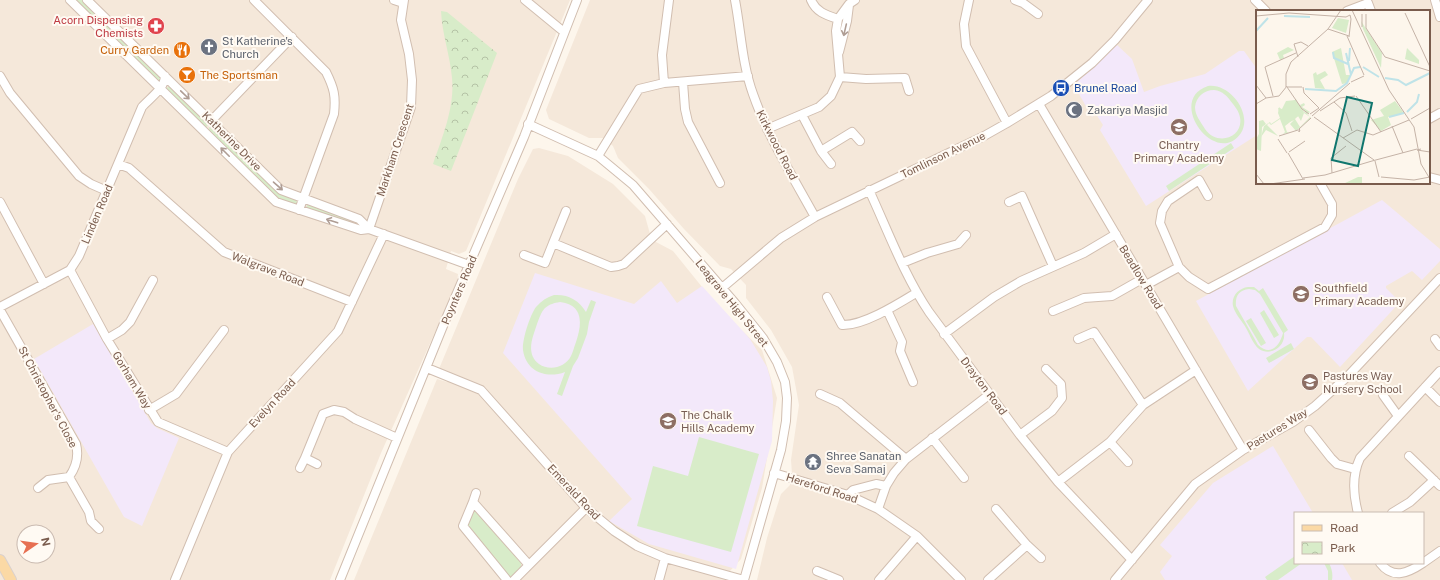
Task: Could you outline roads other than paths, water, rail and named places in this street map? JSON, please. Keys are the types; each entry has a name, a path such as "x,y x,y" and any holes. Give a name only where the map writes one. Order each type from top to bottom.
{"main road":[{"path":"0,560 11,580"}],"street":[{"name":"Katherine Drive","path":"70,0 276,202 360,230 369,229 469,265"},
{"name":"Katherine Drive","path":"87,0 281,190 359,219 369,229"},
{"path":"254,0 326,72 334,86 336,100 334,114 299,210"},
{"path":"394,0 404,2"},
{"path":"525,0 564,32"},
{"name":"Poynters Road","path":"340,580 397,438 528,124 577,0"},
{"path":"664,82 662,55 670,0"},
{"name":"Kirkwood Road","path":"735,0 752,93 767,129 815,217"},
{"path":"811,0 814,6 823,14 838,19"},
{"path":"967,0 964,24 966,46 1007,123"},
{"path":"1015,0 1023,3 1038,14"},
{"name":"Tomlinson Avenue","path":"722,288 781,238 815,217 977,139 1007,123 1051,96 1093,62 1115,40 1148,0"},
{"path":"1255,0 1265,10"},
{"name":"Markham Crescent","path":"369,229 411,107 412,80 409,54 401,20 404,2"},
{"path":"767,129 819,107 831,96 840,77 836,31 838,19 852,2"},
{"path":"838,54 852,2"},
{"path":"1437,4 1440,18"},
{"path":"1351,10 1369,5"},
{"path":"211,121 292,37"},
{"path":"0,76 10,92 79,176 91,184 107,191"},
{"path":"160,88 165,82 165,76"},
{"path":"598,156 639,89 664,82 683,82 748,76"},
{"path":"840,77 866,79 905,78 909,91"},
{"path":"683,82 685,109 688,122 720,183"},
{"name":"Linden Road","path":"70,270 79,256 142,107 160,88"},
{"name":"Beadlow Road","path":"1039,104 1243,450"},
{"path":"1430,118 1440,113"},
{"path":"802,115 821,151 831,164"},
{"name":"Leagrave High Street","path":"528,124 598,156 633,185 763,338 777,362 785,382 787,398 786,421 781,450 744,580"},
{"path":"821,151 852,132 860,141"},
{"name":"Walgrave Road","path":"118,164 129,168 224,252 352,302"},
{"path":"1430,177 1440,180"},
{"path":"1208,196 1199,180 1168,201 1162,212 1160,223 1179,267 1189,277 1208,289 1326,227 1332,215 1332,204 1321,184"},
{"name":"Drayton Road","path":"869,190 916,293 944,334 1020,435 1058,482 1132,560"},
{"path":"1009,202 1022,196 1053,266"},
{"path":"0,202 44,284"},
{"path":"524,255 545,263 566,211"},
{"path":"554,243 611,267 618,266 629,260 667,224"},
{"name":"Evelyn Road","path":"175,580 228,452 338,331 384,234"},
{"path":"944,334 994,297 1021,281 1084,252 1116,234"},
{"path":"902,263 927,252 958,244 966,235"},
{"path":"1053,311 1084,298 1112,296 1179,267"},
{"path":"0,309 70,270"},
{"name":"Gorham Way","path":"70,270 107,339 149,410 158,422 228,452"},
{"name":"Pastures Way","path":"1115,580 1195,484 1243,450 1293,422 1315,406 1333,390 1440,278"},
{"path":"107,339 122,330 130,322 153,280"},
{"path":"827,297 842,325 850,326 887,310 916,293"},
{"name":"St Christopher's Close","path":"0,309 76,444 78,454 73,471 69,477"},
{"path":"887,310 902,342 900,351 914,382"},
{"path":"149,410 176,394 224,330"},
{"path":"1078,339 1094,332 1143,405"},
{"name":"Emerald Road","path":"427,368 481,390 586,508 614,531 637,546 665,558 744,580"},
{"path":"1020,435 1052,411 1062,398 1061,384 1046,369"},
{"path":"1058,482 1110,442 1143,405 1196,370"},
{"path":"1358,512 1354,483 1355,468 1360,458 1440,371"},
{"path":"1425,387 1440,402"},
{"path":"820,394 840,403 906,459"},
{"path":"878,509 886,486 894,473 906,459 990,394"},
{"path":"1383,396 1398,416"},
{"path":"300,468 323,414 334,410 344,412 355,419 397,438"},
{"path":"1309,430 1337,464 1355,468"},
{"path":"932,438 964,478"},
{"path":"1110,442 1128,462"},
{"path":"1394,512 1437,483 1409,456"},
{"path":"305,458 317,464"},
{"name":"Hereford Road","path":"774,473 848,495 878,509 918,536 961,580"},
{"path":"38,488 48,480 69,477 89,512 91,521 99,529"},
{"path":"848,495 853,490 876,484 886,486"},
{"path":"476,493 463,526 508,580"},
{"path":"473,502 529,565"},
{"path":"514,580 586,508"},
{"path":"996,509 1041,558"},
{"path":"878,580 918,536"},
{"path":"988,580 1027,544"},
{"path":"1424,562 1440,551"},
{"path":"659,580 665,558"},
{"path":"1381,564 1390,572 1407,576 1422,564"},
{"path":"817,571 839,580"}],"place":[{"name":"Acorn Dispensing Chemists","path":"156,26"},
{"name":"St Katherine's Church","path":"209,47"},
{"name":"Curry Garden","path":"182,50"},
{"name":"The Sportsman","path":"187,75"},
{"name":"Brunel Road","path":"1061,88"},
{"name":"Zakariya Masjid","path":"1074,110"},
{"name":"Chantry Primary Academy","path":"1179,127"},
{"name":"Southfield Primary Academy","path":"1301,294"},
{"name":"Pastures Way Nursery School","path":"1310,382"},
{"name":"The Chalk Hills Academy","path":"668,421"},
{"name":"Shree Sanatan Seva Samaj","path":"813,462"}]}
